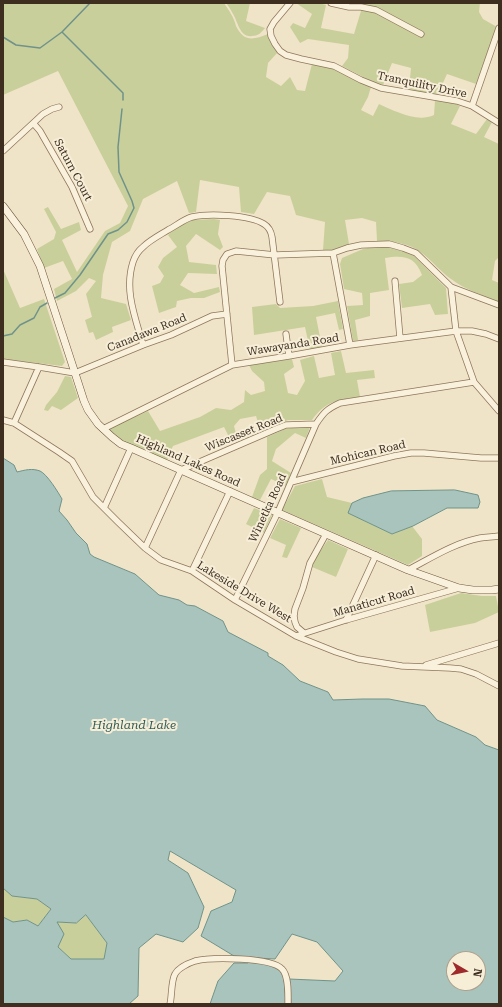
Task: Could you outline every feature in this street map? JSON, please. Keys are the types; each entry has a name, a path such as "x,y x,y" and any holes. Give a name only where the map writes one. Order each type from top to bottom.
{"street":[{"name":"Tranquility Drive","path":"290,3 270,29 271,36 275,44 280,51 286,55 334,66 361,80 381,88 457,101 472,106 499,123"},
{"path":"331,3 376,10 421,34"},
{"path":"472,106 499,28"},
{"path":"3,151 34,124 43,114 59,107"},
{"name":"Saturn Court","path":"34,124 40,131 72,187 90,228"},
{"name":"Highland Lakes Road","path":"3,206 24,234 40,266 88,410 93,418 116,441 408,570 459,588 473,590 499,589"},
{"path":"143,345 130,299 130,272 133,260 142,247 192,217 231,216 260,222 266,226 271,232 280,302"},
{"path":"232,364 222,266 223,260 227,254 233,251 275,255 333,253 361,245 388,244 416,253 450,287 499,305"},
{"path":"333,253 350,345"},
{"path":"395,281 400,338"},
{"path":"450,287 456,331 474,382 499,411"},
{"name":"Canadawa Road","path":"75,373 171,335 212,316 227,314"},
{"name":"Wawayanda Road","path":"103,429 232,364 350,345 456,331 472,331 499,339"},
{"path":"286,334 289,356"},
{"path":"3,362 75,373"},
{"path":"14,423 39,367"},
{"path":"316,424 323,412 340,403 474,382"},
{"name":"Lakeside Drive West","path":"3,420 14,423 72,461 93,497 145,548 161,560 192,572 235,600 296,636 358,659 402,666 461,669 476,674 499,686"},
{"name":"Wiscasset Road","path":"181,470 286,425 316,424"},
{"name":"Winetka Road","path":"235,600 278,512 316,424"},
{"path":"104,508 131,448"},
{"name":"Mohican Road","path":"291,482 411,453 499,458"},
{"path":"145,548 181,470"},
{"path":"192,572 230,491"},
{"path":"304,633 297,627 295,622 295,609 304,588 310,563 326,534"},
{"path":"408,570 466,542 480,538 499,536"},
{"path":"346,620 376,556"},
{"name":"Manaticut Road","path":"296,636 346,620 459,588"},
{"path":"420,667 499,643"},
{"path":"170,1004 175,973 188,963 209,959 227,958 268,962 278,966 283,970 286,976 288,1004"}],"green space":[{"path":"3,3 224,3 242,35 249,38 258,38 268,34 269,39 278,52 268,63 266,77 281,86 290,77 297,90 305,91 312,64 331,68 371,87 368,97 361,110 373,116 379,104 413,117 427,117 434,115 435,100 454,103 460,106 451,124 476,134 487,119 492,122 484,137 499,144 499,257 495,261 492,280 499,283 499,302 456,283 413,247 389,241 377,241 376,222 362,218 345,220 349,244 333,250 323,250 325,222 296,215 290,196 267,192 254,214 241,212 239,187 200,180 196,212 189,213 177,181 143,199 130,231 112,242 103,275 101,298 126,304 131,320 112,327 113,332 96,340 93,332 89,333 85,320 92,317 86,294 96,281 89,278 76,291 57,301 54,289 72,279 63,261 44,268 37,249 54,239 56,232 44,209 48,207 61,229 79,222 81,230 62,240 77,272 105,231 120,223 128,206 58,71 3,95"},
{"path":"226,3 250,3 246,21 265,28 261,33 256,35 245,35 240,29"},
{"path":"296,3 319,3 326,5 321,28 354,34 361,11 359,4 343,3 480,3 479,12 483,19 497,27 476,84 447,74 438,94 417,92 409,88 411,68 392,63 383,85 373,82 342,66 348,58 349,45 308,39 300,43 290,27 293,23 305,28 312,14"},
{"path":"193,220 220,220 218,234 223,247 220,250 196,234 186,246 189,262 216,265 217,274 188,273 180,285 194,293 219,287 220,292 204,298 191,298 177,301 176,307 159,313 152,286 160,283 164,276 158,267 163,258 177,247 168,235 177,227"},
{"path":"372,247 388,247 414,256 446,288 448,314 435,315 430,304 402,308 399,284 413,282 422,275 416,264 408,258 385,258 389,290 370,293 370,316 355,320 358,340 353,341 347,306 363,305 362,293 344,289 340,264 342,258 363,249"},
{"path":"3,269 20,308 44,299 65,362 62,366 3,359"},
{"path":"338,301 343,329 339,330 335,313 316,317 322,347 310,350 305,327 254,335 252,307 276,304 280,308 313,306"},
{"path":"341,351 346,373 374,370 375,378 357,380 360,397 333,402 322,408 312,420 288,420 261,432 256,416 240,419 234,426 238,441 232,443 224,427 173,446 167,460 123,441 110,431 110,428 148,411 160,431 200,417 216,408 231,410 244,402 245,390 251,395 265,391 264,382 252,371 249,365 292,359 294,367 284,374 288,393 297,395 305,381 300,360 314,356 319,378 335,375 331,353"},
{"path":"65,376 71,377 78,398 61,410 52,406 48,411 44,410 46,405 57,392"},
{"path":"310,427 306,438 295,433 276,449 272,461 291,473 286,486 271,479 260,500 252,497 260,475 267,469 267,437 285,429"},
{"path":"322,479 327,497 352,503 349,513 392,534 412,526 422,539 422,556 408,565 282,510 295,486"},
{"path":"254,508 272,515 264,533 246,524"},
{"path":"280,519 301,528 287,558 282,557 286,545 270,538"},
{"path":"328,540 348,549 336,577 312,567 316,557"},
{"path":"461,593 496,596 499,612 475,623 430,632 425,605"},
{"path":"3,888 12,896 37,899 51,909 38,926 27,920 13,922 3,917"},
{"path":"86,915 107,943 104,959 71,959 58,947 57,922 76,923"}],"water":[{"name":"Highland Lake","path":"3,458 14,465 17,472 34,470 40,471 46,476 62,499 59,511 76,533 87,544 90,554 135,574 159,595 179,600 187,605 195,606 223,621 228,632 268,653 268,656 283,665 300,681 328,692 333,700 389,699 425,706 437,720 476,737 485,745 499,750 499,1004 291,1004 289,979 335,981 343,971 317,942 292,934 275,959 257,958 279,969 284,977 286,1004 210,1004 218,981 234,963 248,963 248,957 234,956 201,936 211,911 232,902 236,890 170,851 168,860 188,873 204,907 198,928 183,942 156,934 139,948 138,996 129,1004 3,1004 3,917 13,922 27,920 38,926 51,909 37,899 12,896 3,888","holes":["86,915 107,943 104,959 71,959 58,947 64,934 57,922 76,923"]},
{"path":"455,490 478,495 480,502 478,508 447,508 413,526 392,534 348,513 352,503 363,498 391,491"}],"waterway":[{"path":"90,3 62,32 123,93 123,100"},
{"path":"3,37 16,45 40,48 62,32"},
{"path":"55,298 65,293 80,275 108,234 118,230 127,222 134,208 119,172 118,147 122,109"},
{"path":"3,336 12,334 20,325 34,318 40,307 47,303"}]}
